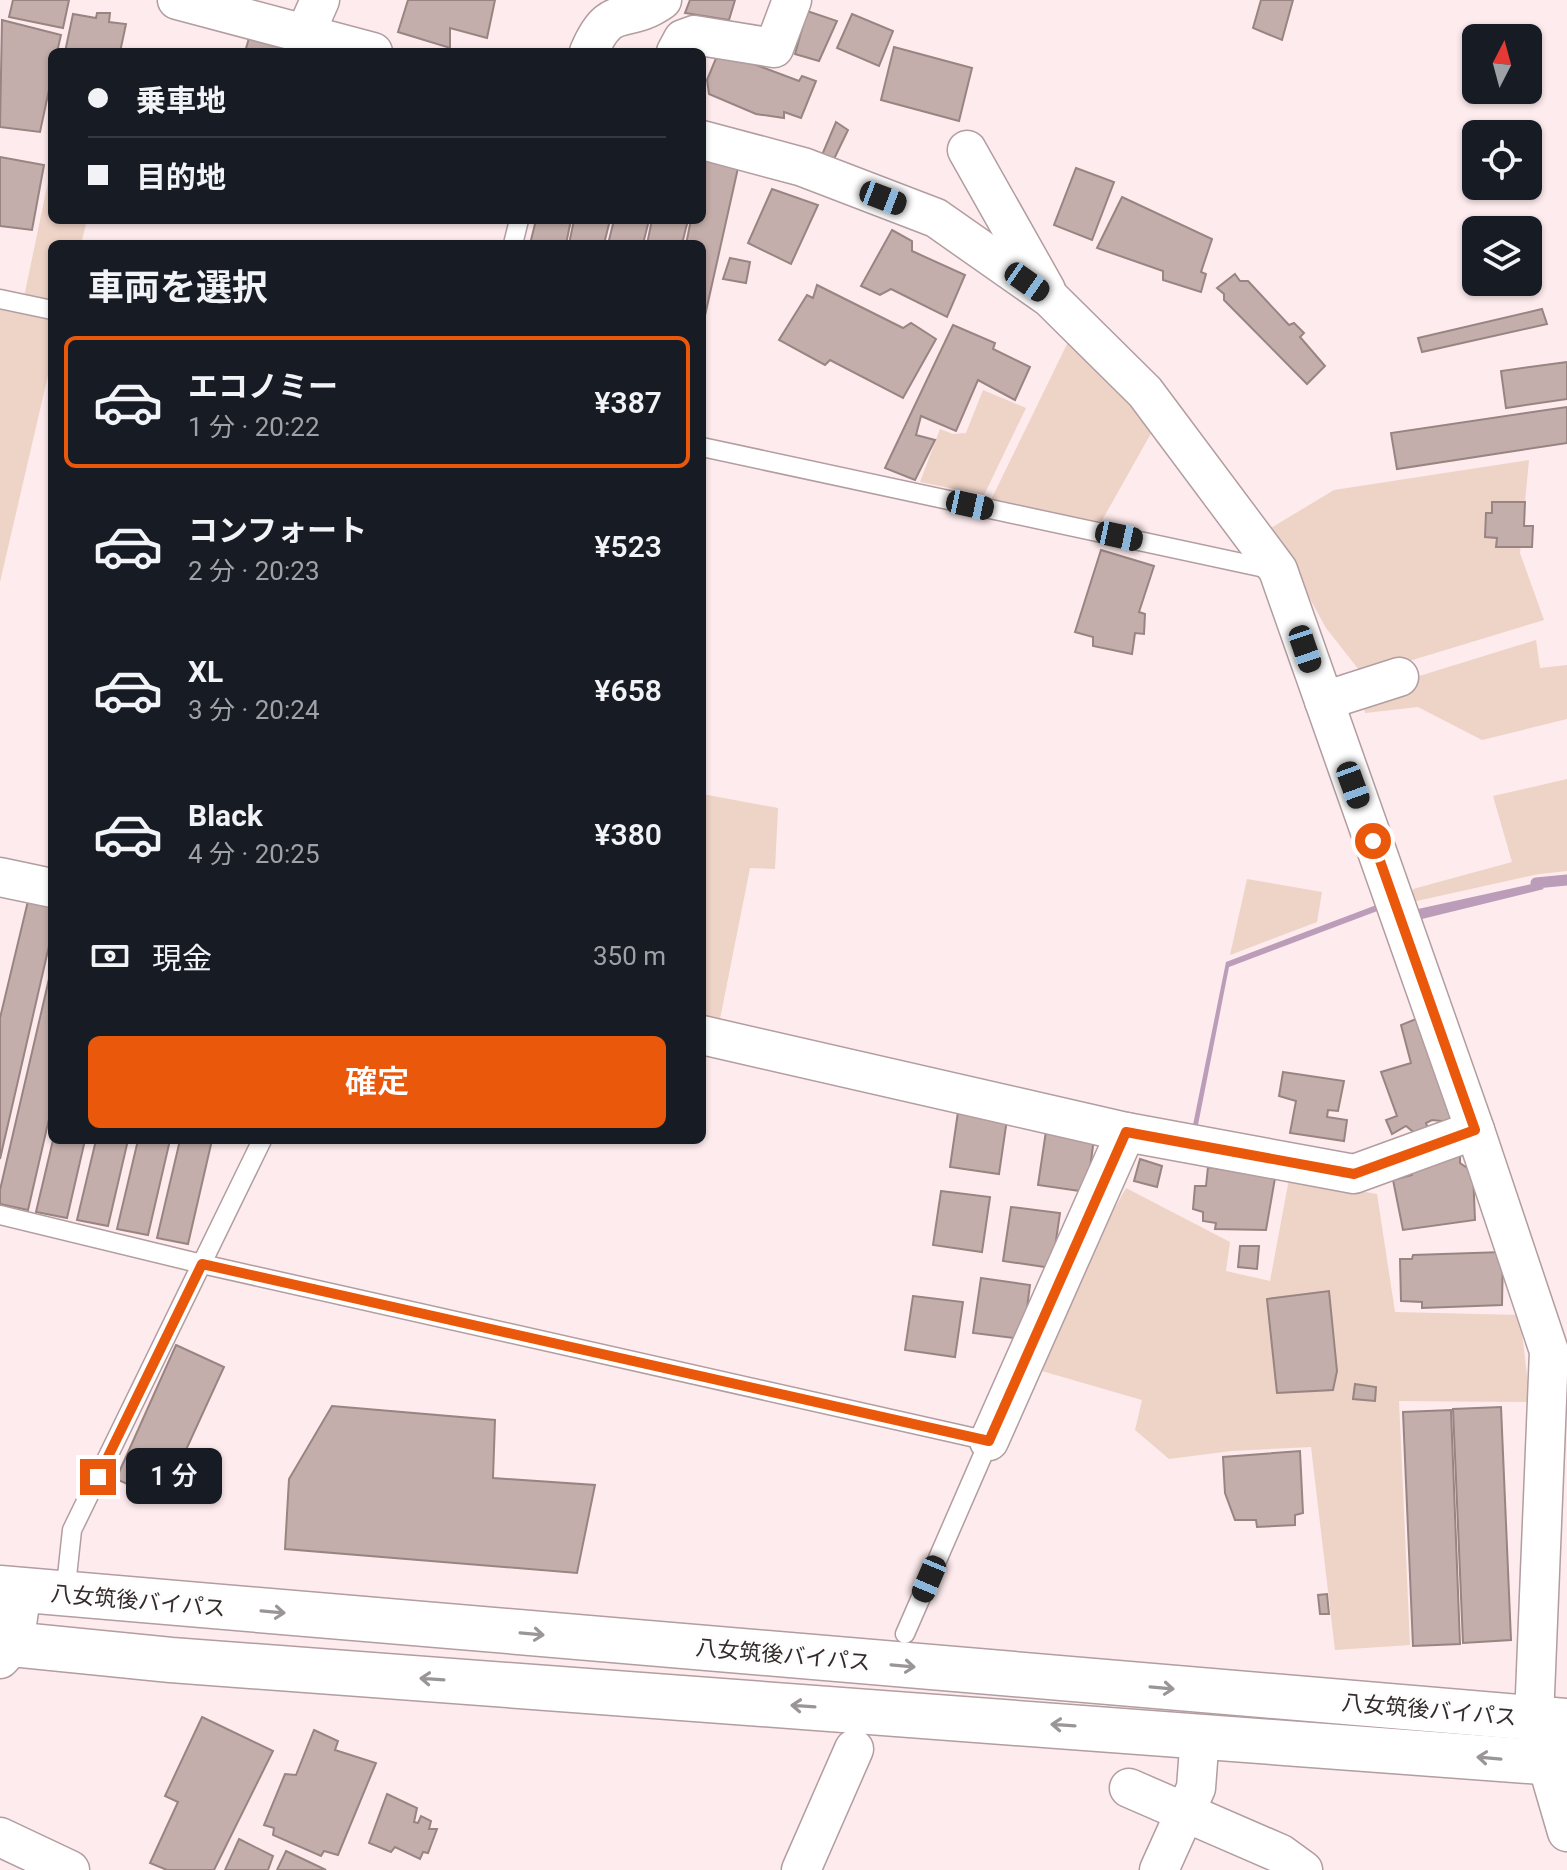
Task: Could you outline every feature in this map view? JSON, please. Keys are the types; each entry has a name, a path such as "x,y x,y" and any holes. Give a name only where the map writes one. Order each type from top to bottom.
{"highway":[{"name":"八女筑後バイパス","path":"11,1590 1551,1720"},
{"name":"八女筑後バイパス","path":"5,1649 1557,1763"}],"street":[{"path":"177,0 312,17 366,48"},
{"path":"591,48 599,27 615,15 649,9 662,0"},
{"path":"678,48 683,39 694,35 774,48 792,0"},
{"path":"706,141 803,167 936,218 1053,301 1145,392 1278,570 1475,1130 1549,1351 1551,1720 1567,1832"},
{"path":"967,150 1053,301"},
{"path":"1324,701 1399,677"},
{"path":"0,877 48,887"},
{"path":"706,1036 1126,1132 1354,1174 1475,1130"},
{"path":"989,1441 1126,1132"},
{"path":"5,1649 11,1590"},
{"path":"1159,1870 1196,1788 1200,1735"},
{"path":"801,1870 854,1749"},
{"path":"1129,1788 1281,1854 1303,1870"},
{"path":"0,1837 70,1870"}],"lane":[{"path":"0,299 48,309"},
{"path":"706,448 1278,570"},
{"path":"65,1595 72,1530 260,1144"},
{"path":"0,1215 202,1264 989,1441 905,1634"}],"shaded area":[{"path":"48,182 48,224 86,224 82,240 48,240 48,301 24,297"},
{"path":"0,309 48,319 48,375 0,582"},
{"path":"1069,340 1154,428 1100,524 991,500"},
{"path":"983,390 1026,408 984,495 920,482 940,429 953,434 966,433"},
{"path":"1529,460 1520,553 1544,620 1363,675 1326,628 1271,528 1334,490"},
{"path":"1536,640 1540,668 1567,665 1567,719 1482,740 1418,707 1365,713 1361,694"},
{"path":"1567,779 1567,871 1539,874 1412,902 1413,889 1512,862 1493,796"},
{"path":"706,795 778,808 775,869 750,868 719,1024 706,1021"},
{"path":"1247,879 1322,892 1317,922 1230,955"},
{"path":"1536,883 1544,889 1422,919 1418,909"},
{"path":"1379,904 1380,910 1229,967 1198,1125 1193,1125 1226,962"},
{"path":"1289,1179 1377,1194 1395,1312 1520,1315 1530,1402 1399,1401 1410,1645 1335,1650 1311,1447 1231,1451 1169,1459 1135,1430 1142,1400 1035,1369 1067,1293 1126,1188 1230,1242 1226,1271 1270,1281"}],"building":[{"path":"13,0 69,0 63,28 9,17"},
{"path":"408,0 495,0 487,38 450,28 450,48 398,32"},
{"path":"690,0 735,0 729,20 685,13"},
{"path":"1261,0 1293,0 1282,40 1253,28"},
{"path":"807,11 837,21 819,61 795,54"},
{"path":"97,13 110,13 109,22 126,24 121,48 66,48 73,14 96,18"},
{"path":"852,14 893,31 879,66 837,48"},
{"path":"2,20 61,35 58,48 48,48 48,95 40,132 0,127"},
{"path":"249,38 285,48 246,48"},
{"path":"894,47 972,68 959,121 881,100"},
{"path":"719,51 799,81 802,76 816,81 801,118 784,112 784,118 756,114 709,94 707,80"},
{"path":"836,122 848,130 834,159 822,155"},
{"path":"0,157 44,165 32,230 0,226"},
{"path":"706,160 738,168 706,311 706,240 687,240 690,224 706,224"},
{"path":"1076,168 1114,182 1092,240 1054,225"},
{"path":"772,189 818,205 791,264 748,243"},
{"path":"1122,197 1212,239 1201,272 1206,274 1201,292 1163,280 1163,271 1097,248"},
{"path":"535,224 570,224 567,240 531,240"},
{"path":"573,224 609,224 605,240 570,240"},
{"path":"613,224 648,224 644,240 609,240"},
{"path":"651,224 687,224 683,240 648,240"},
{"path":"892,230 912,241 912,251 965,275 947,317 891,289 880,295 861,286"},
{"path":"730,258 750,262 746,283 723,279"},
{"path":"1235,274 1240,281 1248,281 1289,325 1294,323 1304,333 1300,337 1325,366 1307,384 1224,300 1224,294 1217,288"},
{"path":"817,285 903,328 911,323 936,339 903,398 830,360 825,365 779,340 807,295 813,298"},
{"path":"1542,309 1547,324 1422,352 1418,338"},
{"path":"953,325 995,343 993,349 1030,367 1015,400 978,380 956,431 921,416 916,435 935,440 915,480 885,468"},
{"path":"1567,362 1567,399 1506,408 1501,371"},
{"path":"1567,407 1567,443 1397,469 1391,433"},
{"path":"1492,502 1525,502 1524,526 1533,526 1532,547 1496,547 1497,538 1485,537 1486,513 1492,513"},
{"path":"1101,550 1154,566 1139,612 1145,614 1144,634 1135,633 1132,654 1093,646 1093,637 1075,632"},
{"path":"28,901 48,905 48,950 0,1159 0,1018"},
{"path":"48,983 48,1123 28,1210 0,1204 0,1190"},
{"path":"1421,1017 1453,1115 1451,1122 1432,1120 1426,1123 1428,1129 1416,1134 1406,1126 1392,1134 1386,1120 1397,1116 1381,1072 1411,1063 1401,1025"},
{"path":"1283,1072 1344,1081 1338,1111 1328,1110 1327,1117 1347,1120 1344,1141 1290,1133 1296,1101 1279,1096"},
{"path":"958,1112 1007,1119 999,1174 950,1167"},
{"path":"1046,1131 1094,1138 1087,1192 1038,1185"},
{"path":"52,1144 84,1144 67,1218 36,1212"},
{"path":"95,1144 127,1144 108,1226 77,1220"},
{"path":"137,1144 169,1144 148,1235 117,1229"},
{"path":"179,1144 211,1144 188,1244 157,1238"},
{"path":"1460,1153 1460,1163 1473,1172 1475,1220 1403,1230 1393,1180 1412,1175 1412,1170"},
{"path":"1140,1159 1162,1166 1157,1187 1134,1181"},
{"path":"1208,1167 1275,1178 1266,1230 1215,1229 1216,1223 1203,1221 1203,1212 1193,1209 1195,1186 1206,1186"},
{"path":"941,1191 990,1197 982,1252 933,1245"},
{"path":"1011,1207 1060,1213 1052,1268 1003,1261"},
{"path":"1240,1246 1259,1246 1257,1269 1238,1267"},
{"path":"1503,1252 1502,1305 1422,1308 1422,1302 1401,1301 1400,1259 1412,1259 1413,1255"},
{"path":"981,1278 1030,1285 1023,1339 973,1333"},
{"path":"1329,1291 1337,1371 1333,1390 1277,1393 1267,1299"},
{"path":"913,1296 963,1302 955,1357 905,1350"},
{"path":"176,1345 224,1367 163,1500 116,1479"},
{"path":"1355,1384 1376,1387 1375,1401 1353,1399"},
{"path":"332,1406 495,1420 493,1478 595,1485 577,1573 285,1549 289,1479"},
{"path":"1501,1407 1511,1640 1463,1643 1453,1409"},
{"path":"1451,1410 1460,1644 1413,1646 1403,1412"},
{"path":"1300,1451 1303,1513 1295,1515 1295,1525 1257,1527 1256,1520 1235,1520 1225,1493 1223,1457"},
{"path":"1327,1594 1329,1614 1320,1614 1318,1595"},
{"path":"202,1717 273,1751 214,1870 167,1870 150,1863 178,1802 165,1796"},
{"path":"314,1730 338,1741 335,1750 376,1763 338,1855 324,1851 321,1856 273,1835 274,1828 264,1825 285,1774 296,1775"},
{"path":"387,1794 417,1808 414,1822 418,1823 421,1816 431,1821 429,1829 437,1829 428,1853 423,1852 420,1859 395,1847 391,1852 369,1843"},
{"path":"239,1839 273,1856 268,1870 225,1870"},
{"path":"286,1851 326,1870 277,1870"}],"waterway":[{"path":"1536,883 1567,880"}],"route":[{"path":"98,1477 202,1264 989,1441 1126,1132 1354,1174 1475,1130 1373,841"}]}
